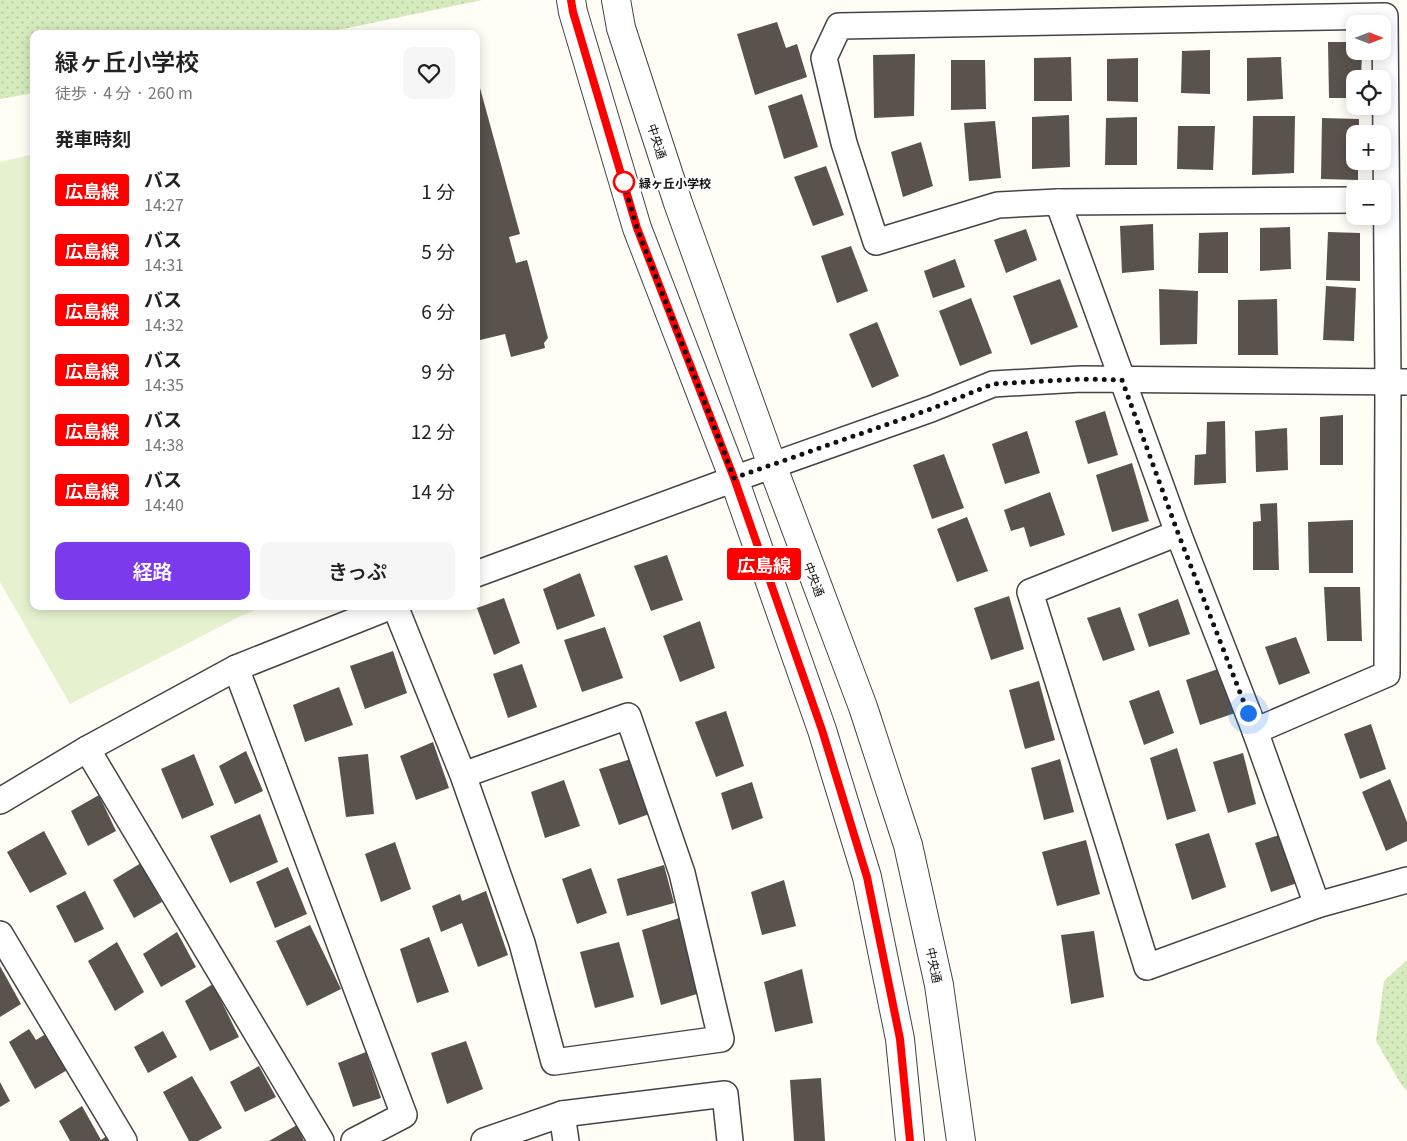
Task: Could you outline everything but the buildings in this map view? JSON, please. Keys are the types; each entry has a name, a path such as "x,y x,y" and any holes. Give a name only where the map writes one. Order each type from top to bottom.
{"street":[{"path":"571,0 637,228 734,478 822,730 867,877 900,1039 910,1141"},
{"name":"中央通","path":"616,0 621,28 678,203 772,465 863,707 908,845 939,985 961,1141"},
{"path":"1255,730 1387,674 1397,382 1386,16 839,26 824,58 844,143 876,242 998,205 1058,202 1346,200"},
{"path":"1058,202 1178,533 1255,730 1317,905"},
{"path":"480,573 734,478 931,409 993,384 1080,379 1397,382"},
{"path":"1178,533 1030,592 1147,967 1317,905 1407,880"},
{"path":"0,801 86,749 236,668 383,610"},
{"path":"395,610 463,775 522,943 554,1062 721,1039 682,873 628,716 463,775"},
{"path":"236,668 404,1116 354,1141"},
{"path":"86,749 321,1141"},
{"path":"0,934 124,1141"},
{"path":"484,1141 562,1114 725,1094 730,1141"},
{"path":"562,1114 566,1141"}],"green space":[{"path":"0,0 482,0 338,30 30,30 30,94 0,99"},
{"path":"30,155 30,610 255,610 70,704 0,582 0,162"},
{"path":"1407,960 1407,1091 1376,1041 1384,981"}],"bus line":[{"name":"広島線","path":"571,0 637,228 734,478 822,730 867,877 900,1039 910,1141"}],"place":[{"name":"緑ヶ丘小学校","path":"624,182"}],"route":[{"path":"624,182 621,174 637,228 734,478 931,409 993,384 1080,379 1122,380 1178,533 1248,713"}]}
